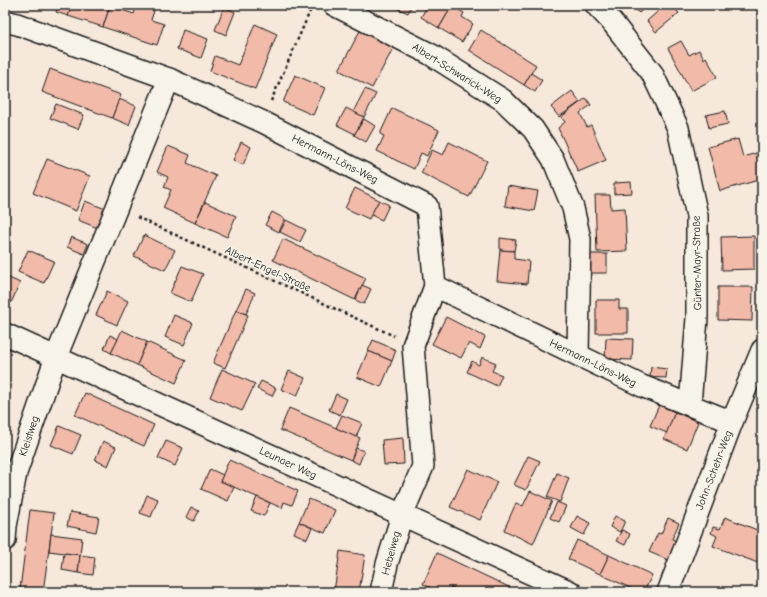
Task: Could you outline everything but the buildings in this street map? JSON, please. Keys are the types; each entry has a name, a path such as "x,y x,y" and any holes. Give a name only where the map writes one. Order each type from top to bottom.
{"street":[{"name":"Albert-Schwarick-Weg","path":"334,5 430,54 503,100 532,128 553,159 573,208 580,239 578,355"},
{"name":"Günter-Mayr-Straße","path":"596,5 612,22 652,73 678,128 697,216 697,318 690,405"},
{"name":"Hermann-Löns-Weg","path":"5,22 17,24 169,79 262,122 427,206 435,286 413,346 423,466 402,515"},
{"path":"56,357 169,79"},
{"name":"Hermann-Löns-Weg","path":"435,286 642,386 732,422"},
{"name":"Leunaer Weg","path":"5,334 571,592"},
{"name":"John-Schehr-Weg","path":"668,592 732,422 762,350"},
{"name":"Kleistweg","path":"5,540 6,526 16,473 56,357"},
{"name":"Hebelweg","path":"381,592 387,564 402,515"}],"path":[{"path":"262,122 313,5"},
{"name":"Albert-Engel-Straße","path":"117,207 413,346"}]}
